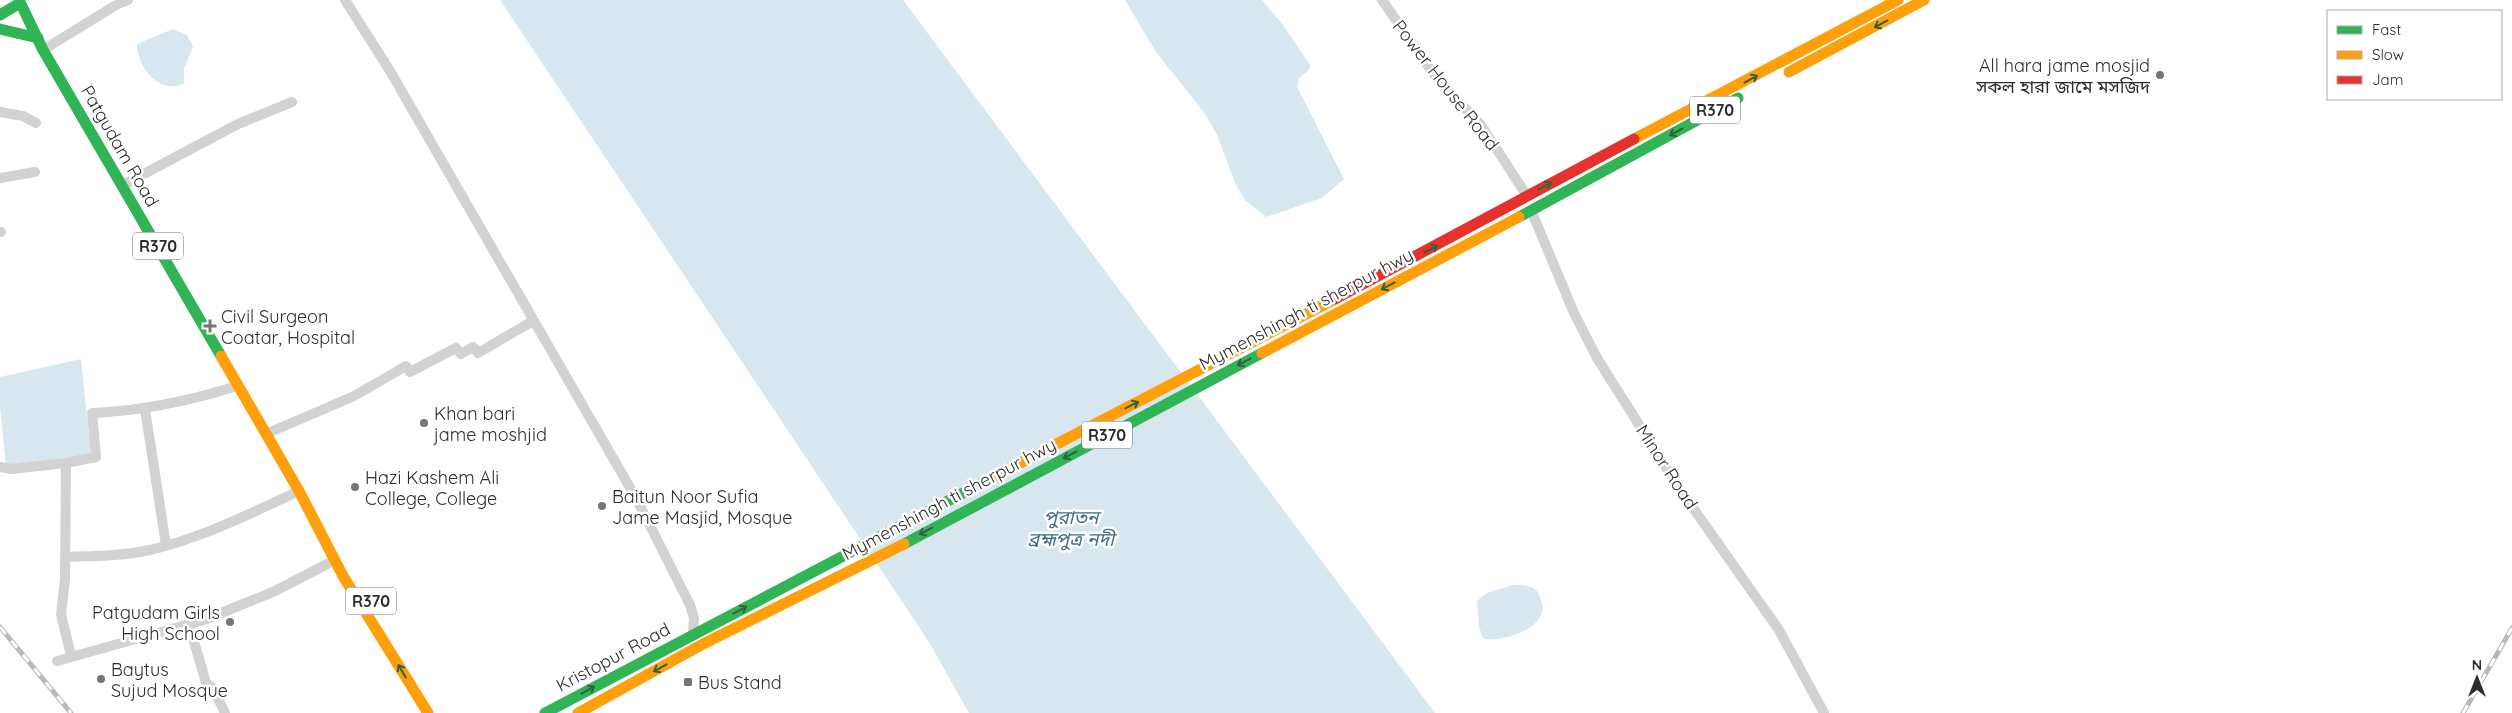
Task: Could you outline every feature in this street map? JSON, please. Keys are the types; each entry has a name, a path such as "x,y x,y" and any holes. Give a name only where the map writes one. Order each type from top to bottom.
{"main road":[{"name":"Mymenshingh ti sherpur hwy","path":"703,644 886,553 1505,216 1527,196 1898,0"},
{"path":"1780,76 1924,0"},
{"name":"Patgudam Road","path":"20,2 44,50 299,491 335,560 428,713"},
{"path":"0,15 20,2"},
{"path":"0,29 38,38"},
{"name":"Mymenshingh ti sherpur hwy","path":"695,633 1505,216 1531,210 1746,94"},
{"name":"Patgudam Road","path":"299,491 316,510 440,713"},
{"name":"Kristopur Road","path":"545,713 695,633"},
{"name":"Kristopur Road","path":"578,713 703,644"}],"street":[{"path":"44,50 116,5 128,0"},
{"path":"345,0 394,79 649,525 690,605 694,618 695,633"},
{"name":"Power House Road","path":"1382,0 1437,79 1481,125 1527,196"},
{"path":"123,185 238,124 292,102"},
{"path":"0,112 23,116 36,123"},
{"path":"0,178 35,172"},
{"name":"Minor Road","path":"1531,210 1574,313 1597,358 1679,488 1779,630 1824,713"},
{"path":"266,434 354,396 406,366 410,372 456,348 461,354 473,348 478,353 532,321"},
{"path":"0,467 11,469 66,463 96,457 92,412 145,409 199,398 238,386"},
{"path":"145,409 166,545"},
{"path":"66,463 66,557 62,614 71,656"},
{"path":"66,557 118,556 166,545 229,523 299,491"},
{"path":"57,661 189,624 275,591 335,560"},
{"path":"189,624 206,683 213,688 225,713"}],"water":[{"name":"পুরাতন ব্রহ্মপুত্র নদী","path":"500,0 903,0 1435,713 969,713 929,642"},
{"path":"1125,0 1262,0 1283,25 1310,65 1309,70 1299,78 1297,87 1344,179 1322,198 1266,217 1245,200 1236,185 1217,135 1206,115 1156,52"},
{"path":"173,29 187,35 193,47 184,68 184,83 167,86 152,77 146,70 141,62 137,44"},
{"path":"81,359 91,455 6,465 0,408 0,377"},
{"path":"1513,585 1529,586 1537,591 1542,604 1540,618 1530,628 1516,634 1492,640 1483,638 1479,627 1477,601 1487,593"}],"railway":[{"path":"0,627 71,713"},
{"path":"2463,713 2512,628"}],"traffic: fast":[{"path":"19,0 43,50 221,356"},
{"path":"0,15 20,3"},
{"path":"0,29 38,38"},
{"path":"1519,217 1738,98"},
{"path":"904,544 1262,353"},
{"path":"545,713 982,483"}],"traffic: slow":[{"path":"1634,139 1898,0"},
{"path":"1789,72 1924,0"},
{"path":"1262,353 1519,217"},
{"path":"982,483 1335,299"},
{"path":"221,356 299,491 343,576 428,713"},
{"path":"578,713 703,644 904,544"}],"traffic: jam":[{"path":"1335,299 1634,139"}],"place":[{"name":"All hara jame mosjid সকল হারা জামে মসজিদ","path":"2160,75"},
{"name":"Civil Surgeon Coatar, Hospital","path":"210,326"},
{"name":"Khan bari jame moshjid","path":"424,423"},
{"name":"Hazi Kashem Ali College, College","path":"355,487"},
{"name":"Baitun Noor Sufia Jame Masjid, Mosque","path":"602,506"},
{"name":"Patgudam Girls High School","path":"230,622"},
{"name":"Baytus Sujud Mosque","path":"101,679"},
{"name":"Bus Stand","path":"688,682"}]}
